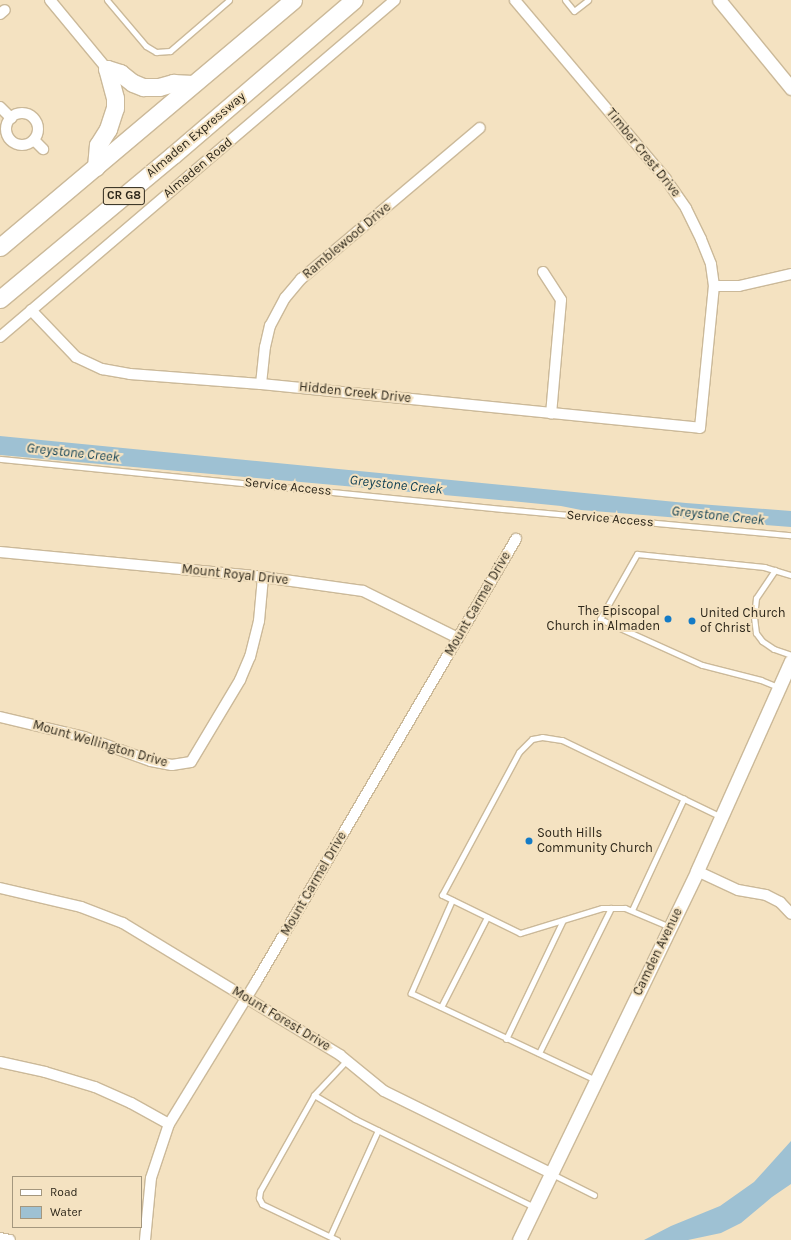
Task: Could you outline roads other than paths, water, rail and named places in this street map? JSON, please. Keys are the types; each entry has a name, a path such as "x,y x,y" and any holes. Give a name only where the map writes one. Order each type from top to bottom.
{"main road":[{"name":"CR G8","path":"0,247 293,0"},
{"name":"Almaden Expressway","path":"0,299 173,155 354,0"},
{"path":"107,69 120,73 134,83 143,87 159,87 173,83 192,84"},
{"path":"96,167 98,145 108,130 115,108 115,98 107,69"}],"street":[{"path":"50,0 107,69"},
{"name":"Almaden Road","path":"0,336 395,0"},
{"name":"Timber Crest Drive","path":"515,0 670,185 686,208 701,239 711,264 714,286 700,428"},
{"path":"719,0 791,88"},
{"path":"0,107 11,118"},
{"path":"19,113 24,113 33,117 38,126 38,131 34,140 24,144 14,142 7,134 6,128 11,118 19,113"},
{"name":"Ramblewood Drive","path":"261,384 265,347 270,326 285,298 301,279 480,128"},
{"path":"34,140 43,148"},
{"path":"542,272 561,300 551,414"},
{"path":"714,286 739,286 791,274"},
{"name":"Hidden Creek Drive","path":"31,310 76,357 102,369 130,374 261,384 700,428"},
{"name":"Mount Carmel Drive","path":"145,1240 151,1178 170,1124 247,998 516,539"},
{"name":"Mount Royal Drive","path":"0,552 263,577 362,591 458,638"},
{"name":"Mount Wellington Drive","path":"0,717 84,737 151,760 172,765 190,762 240,680 250,657 259,621 263,577"},
{"name":"Camden Avenue","path":"519,1240 671,927 783,684 791,661"},
{"path":"697,871 738,890 766,895 780,902 791,914"},
{"name":"Mount Forest Drive","path":"0,888 81,907 123,923 347,1060 384,1091 551,1173"},
{"path":"0,1062 45,1072 95,1087 131,1103 170,1124"},
{"path":"0,1238 10,1240"}],"lane":[{"path":"107,0 146,46 156,52 170,51 229,0"},
{"path":"565,0 574,11 588,0"},
{"name":"Service Access","path":"0,459 503,509 791,535"},
{"path":"783,684 702,665 600,619 637,554 764,566 791,575"},
{"path":"775,570 756,598 754,617 756,633 762,641 774,649 791,655"},
{"path":"671,927 625,908 602,908 520,933 442,895 519,752 532,738 542,737 562,740 722,817"},
{"path":"632,910 684,798"},
{"path":"452,900 410,992 506,1039 596,1080"},
{"path":"539,1053 611,908"},
{"path":"441,1007 487,917"},
{"path":"506,1039 563,920"},
{"path":"337,1240 262,1204 259,1198 260,1191 314,1095 347,1060"},
{"path":"314,1095 378,1130 535,1208"},
{"path":"330,1236 378,1130"},
{"path":"551,1173 594,1196"}],"water":[{"name":"Greystone Creek","path":"0,436 686,503 791,511 791,527 581,510 561,506 511,501 0,455"},
{"path":"791,1141 791,1184 772,1197 741,1223 721,1233 688,1240 644,1240 671,1226 720,1206 754,1182"}],"place":[{"name":"The Episcopal Church in Almaden","path":"668,619"},
{"name":"United Church of Christ","path":"692,621"},
{"name":"South Hills Community Church","path":"529,841"}]}
